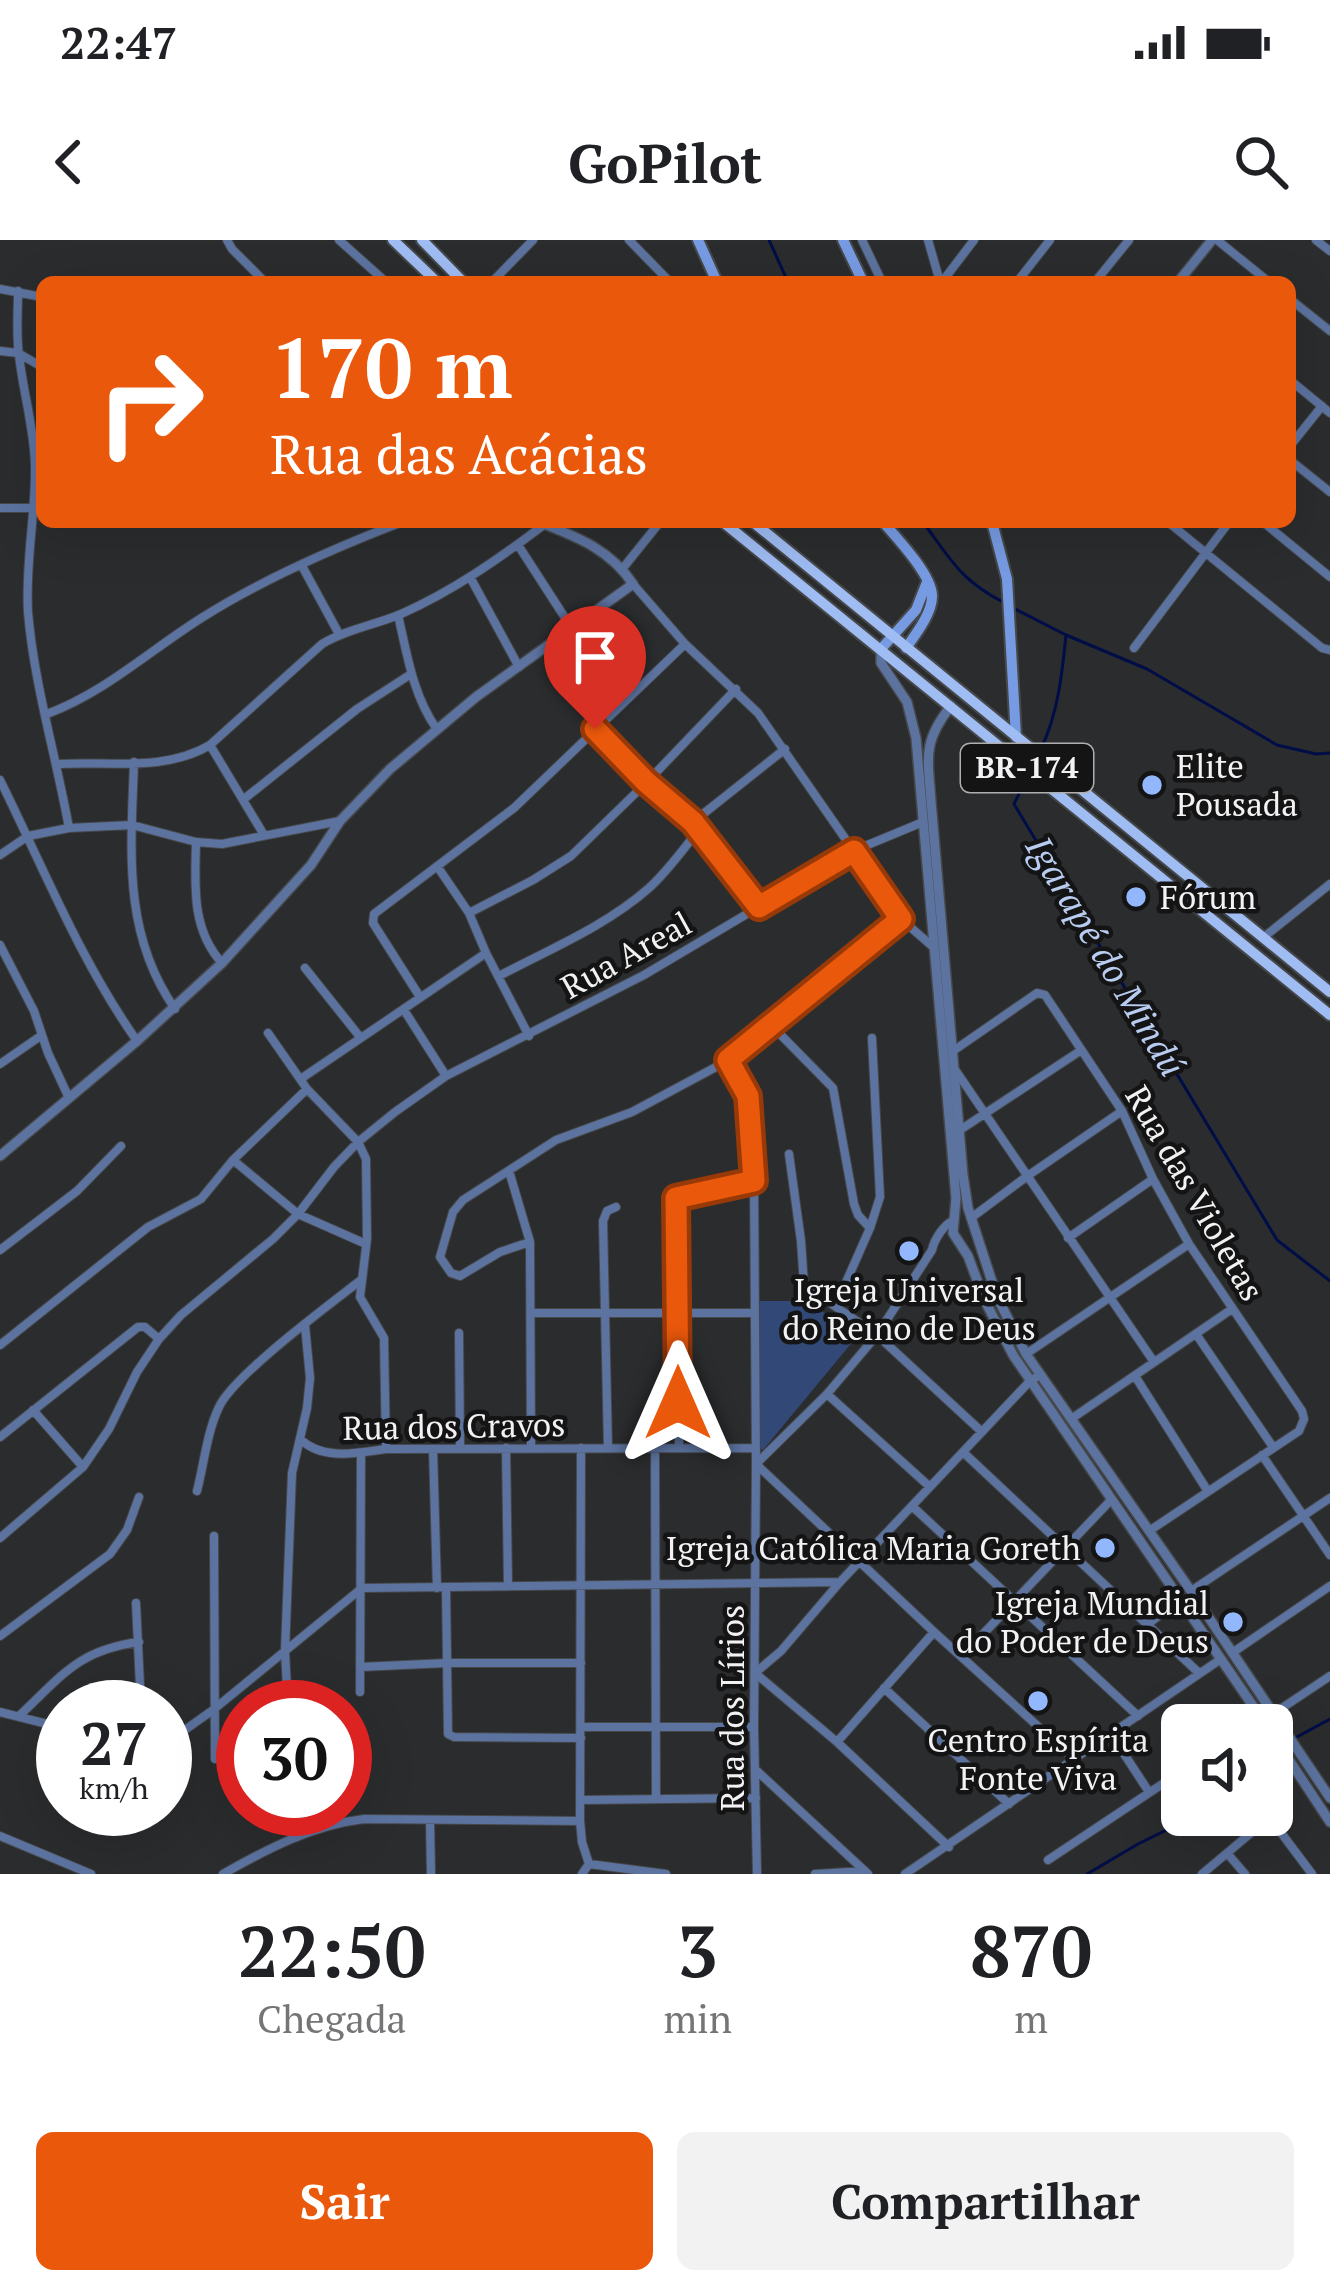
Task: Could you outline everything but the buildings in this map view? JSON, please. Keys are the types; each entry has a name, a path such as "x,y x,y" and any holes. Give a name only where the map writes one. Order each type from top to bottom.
{"main road":[{"path":"393,240 431,276"},
{"path":"698,240 714,276"},
{"path":"843,240 859,276"},
{"path":"424,241 457,276"},
{"name":"BR-174","path":"730,528 1330,1016"},
{"name":"BR-174","path":"760,528 1330,992"},
{"path":"888,528 928,582 932,597 906,648"},
{"path":"996,528 1007,579 1016,737"},
{"path":"881,649 916,610 928,582"}],"street":[{"path":"227,240 259,276"},
{"path":"339,240 379,276"},
{"path":"498,276 533,240"},
{"path":"628,240 664,276"},
{"path":"862,240 878,276"},
{"path":"928,240 939,276"},
{"path":"946,276 974,240"},
{"path":"1022,276 1051,240"},
{"path":"1100,276 1129,240"},
{"path":"1183,276 1214,240 1261,276"},
{"path":"1316,240 1330,251"},
{"path":"0,289 36,296"},
{"path":"18,291 18,353 31,416 36,486"},
{"path":"1296,304 1330,332"},
{"path":"0,351 18,353 36,364"},
{"path":"1296,385 1326,409 1296,440"},
{"path":"1296,465 1330,492"},
{"path":"0,508 36,508"},
{"path":"36,515 27,575 28,610 34,664 69,828"},
{"path":"47,714 104,688 199,620 267,580 386,528"},
{"path":"58,764 182,758 210,745 296,666 339,634 398,615 470,577 537,528"},
{"path":"553,528 599,548 623,568 685,644 758,713 901,919 932,946"},
{"path":"623,568 655,528"},
{"path":"1176,528 1322,648 1330,649"},
{"path":"1134,648 1224,528"},
{"path":"1269,528 1330,577"},
{"path":"518,545 571,627"},
{"path":"302,566 339,634"},
{"path":"470,577 519,667"},
{"path":"0,1156 175,1009 222,963 311,865 340,821 390,769 436,728 634,584"},
{"path":"398,615 411,674 436,728"},
{"path":"420,997 372,917 514,808 685,644"},
{"path":"881,649 881,663 907,702 913,721 956,1198 953,1233 972,1264 997,1328 1071,1418 1191,1591 1254,1704"},
{"path":"244,799 357,709 411,674"},
{"path":"469,913 571,856 736,689"},
{"path":"913,721 951,706"},
{"path":"931,717 929,767 963,1174 975,1231 997,1297 1035,1378 1180,1600 1227,1656"},
{"path":"595,729 696,826 759,907"},
{"path":"210,745 264,835"},
{"path":"500,976 632,902 653,884 696,826 785,749"},
{"path":"134,762 133,899 148,962 175,1009"},
{"path":"0,780 79,948 137,1042"},
{"path":"0,855 28,836 69,828 132,825 222,844 340,821"},
{"name":"Rua Areal","path":"0,1538 83,1467 159,1339 298,1214 358,1142 446,1076 644,975 854,851 923,822"},
{"path":"196,842 199,923 222,963"},
{"path":"437,866 469,913 529,1036"},
{"path":"1264,937 1330,884"},
{"path":"530,1242 500,1252 460,1276 451,1273 440,1258 457,1207 556,1140 632,1112 728,1060 901,919"},
{"path":"0,945 34,1011 69,1098"},
{"path":"302,1078 486,953"},
{"path":"304,968 360,1037"},
{"name":"Rua das Violetas","path":"953,1051 1043,993 1122,1111 1189,1244 1302,1411 1302,1425 1274,1447"},
{"path":"404,1010 446,1076"},
{"path":"772,1025 827,1080 837,1101 854,1204 870,1228"},
{"path":"268,1033 308,1089 358,1142 366,1159 362,1302 384,1338 386,1449"},
{"path":"0,1064 42,1035"},
{"path":"836,1305 878,1207 872,1038"},
{"path":"960,1130 1080,1051"},
{"name":"Rua dos Lírios","path":"728,1060 748,1096 754,1181 757,1874"},
{"path":"955,1070 1154,1362"},
{"path":"0,1345 148,1228 194,1205 233,1160 308,1089"},
{"path":"971,1218 1122,1111"},
{"path":"0,1250 77,1191 121,1146"},
{"path":"789,1154 802,1241 802,1280 809,1290 877,1335 982,1432"},
{"path":"233,1160 298,1214 367,1244"},
{"path":"508,1170 530,1242 532,1448"},
{"path":"1068,1238 1154,1179"},
{"path":"679,1448 676,1198 754,1181"},
{"path":"608,1448 604,1216 616,1207"},
{"path":"971,1218 963,1216 948,1223 877,1335 827,1394 756,1464 1075,1759"},
{"path":"932,1250 968,1239 975,1231"},
{"path":"1026,1354 1189,1244"},
{"path":"197,1491 223,1400 361,1280"},
{"path":"1071,1418 1232,1309"},
{"path":"532,1313 753,1313"},
{"path":"287,1680 292,1473 310,1378 305,1325"},
{"path":"0,1437 138,1328 145,1327 159,1339"},
{"path":"459,1334 460,1448"},
{"path":"1149,1531 1274,1447 1196,1334"},
{"path":"1135,1376 1208,1490"},
{"path":"949,1847 755,1672 781,1651 840,1582 1035,1378"},
{"path":"827,1394 930,1487"},
{"path":"32,1410 83,1467"},
{"name":"Rua dos Cravos","path":"300,1439 317,1451 362,1453 460,1448 756,1448"},
{"path":"506,1448 508,1586"},
{"path":"580,1448 580,1821 589,1864"},
{"path":"655,1448 656,1798"},
{"path":"433,1449 447,1731 454,1737 466,1737 654,1726 754,1727"},
{"path":"360,1680 362,1453"},
{"path":"964,1453 1199,1673"},
{"path":"1262,1455 1330,1555"},
{"path":"0,1636 110,1555 128,1530 139,1497"},
{"path":"1191,1591 1330,1498"},
{"path":"963,1655 1111,1500"},
{"path":"913,1507 1138,1716"},
{"path":"214,1536 215,1759"},
{"path":"192,1726 362,1588 840,1582"},
{"path":"905,1874 1330,1586"},
{"path":"1148,1625 1180,1600"},
{"path":"136,1603 140,1680"},
{"path":"837,1742 934,1632"},
{"path":"0,1700 10,1714 82,1658 103,1648 139,1642"},
{"path":"360,1667 581,1663"},
{"path":"1289,1704 1330,1676"},
{"path":"884,1688 1009,1804"},
{"path":"1111,1734 1149,1792"},
{"path":"1293,1750 1326,1782 1330,1798"},
{"path":"1293,1766 1330,1822"},
{"path":"755,1770 866,1873"},
{"path":"1048,1860 1161,1784"},
{"path":"580,1800 756,1798"},
{"path":"430,1820 431,1874"},
{"path":"223,1874 274,1846 338,1822 580,1821"},
{"path":"1202,1874 1264,1822 1276,1826 1312,1874"},
{"path":"1,1839 91,1874"},
{"path":"1227,1853 1245,1874"},
{"path":"582,1874 589,1864"},
{"path":"589,1864 666,1874"},
{"path":"815,1874 866,1873"}],"shaded area":[{"path":"760,1301 805,1301 859,1334 763,1450 758,1447"}],"waterway":[{"name":"Igarapé do Mindú","path":"769,240 785,276"},
{"name":"Igarapé do Mindú","path":"927,528 967,578 1005,603"},
{"name":"Igarapé do Mindú","path":"1013,608 1066,635 1055,708 1041,749"},
{"path":"1066,635 1147,669 1277,745 1330,753"},
{"name":"Igarapé do Mindú","path":"1029,774 1014,804 1277,1240 1330,1281"},
{"path":"1295,1738 1330,1719"},
{"path":"1087,1874 1161,1833"}],"place":[{"name":"Elite Pousada","path":"1152,785"},
{"name":"Fórum","path":"1136,897"},
{"name":"Igreja Universal do Reino de Deus","path":"909,1251"},
{"name":"Igreja Católica Maria Goreth","path":"1105,1548"},
{"name":"Igreja Mundial do Poder de Deus","path":"1233,1622"},
{"name":"Centro Espírita Fonte Viva","path":"1038,1701"}],"route":[{"path":"595,729 693,822 759,907 854,851 901,919 728,1060 748,1096 754,1181 676,1198 678,1403"}]}
